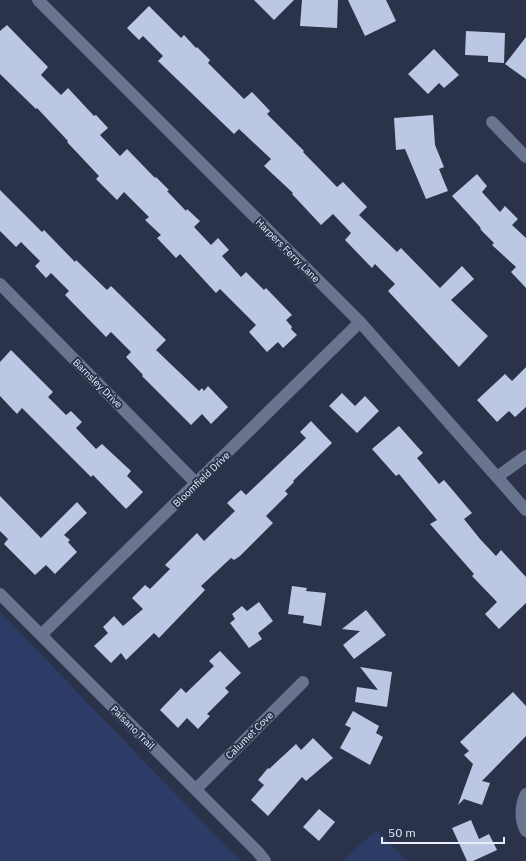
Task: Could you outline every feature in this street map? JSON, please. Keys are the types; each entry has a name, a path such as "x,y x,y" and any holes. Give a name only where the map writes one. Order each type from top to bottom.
{"street":[{"name":"Harpers Ferry Lane","path":"38,0 360,322 526,510"},
{"path":"492,122 526,157"},
{"name":"Barnsley Drive","path":"0,284 196,483"},
{"name":"Bloomfield Drive","path":"40,635 360,322"},
{"path":"497,477 526,456"},
{"name":"Paisano Trail","path":"0,594 196,789 265,861"},
{"name":"Calumet Cove","path":"196,789 303,682"},
{"path":"526,794 522,819 526,831"}],"shaded area":[{"path":"0,612 215,835 241,861 0,861"},
{"path":"377,830 407,861 342,861"}],"building":[{"path":"254,0 294,0 274,20"},
{"path":"302,0 338,0 337,28 300,26"},
{"path":"348,0 386,0 396,21 365,36"},
{"path":"149,6 181,38 184,35 196,48 197,47 210,60 208,63 244,99 252,92 270,111 267,114 337,187 343,182 367,207 359,215 397,252 401,248 440,288 462,266 474,279 451,300 488,336 459,367 388,291 395,284 375,264 372,268 345,240 351,233 333,214 321,225 292,194 293,193 264,166 271,159 239,129 234,134 158,61 163,56 143,36 139,40 127,28"},
{"path":"7,25 48,67 41,75 61,95 68,88 94,116 96,115 108,128 100,135 120,156 127,149 169,190 167,191 186,211 187,209 200,221 194,227 211,245 218,238 229,250 222,256 241,277 246,272 264,290 266,288 292,315 286,320 292,327 291,329 297,335 283,348 278,342 267,352 249,332 256,325 220,289 216,293 180,254 176,258 157,238 161,235 145,220 149,217 124,192 117,200 96,179 99,176 67,142 68,141 37,108 36,109 0,74 0,31"},
{"path":"466,31 505,33 504,63 488,62 488,56 465,55"},
{"path":"526,37 526,79 505,64"},
{"path":"434,49 459,75 444,88 439,83 428,94 408,74"},
{"path":"433,115 435,145 444,167 439,169 448,191 426,199 405,149 396,150 394,118"},
{"path":"477,174 487,186 482,192 500,212 505,206 518,219 512,225 526,238 526,288 511,272 516,267 492,245 494,243 452,196"},
{"path":"0,190 42,232 44,230 75,262 76,260 107,290 111,286 166,340 156,350 199,391 202,388 204,391 208,386 228,407 211,424 202,414 191,425 142,376 143,375 126,357 131,352 111,332 106,337 65,295 69,291 51,273 46,278 35,266 40,261 21,242 16,247 0,231"},
{"path":"11,350 53,392 48,397 66,415 71,411 82,422 76,428 96,449 102,444 131,471 127,476 143,492 126,509 93,475 91,477 22,408 17,414 0,396 0,362"},
{"path":"526,367 526,407 515,417 509,411 497,422 477,400 505,374 512,381"},
{"path":"342,393 355,406 365,396 379,411 357,433 329,406"},
{"path":"311,421 332,443 293,481 294,482 285,491 288,494 266,516 273,523 240,556 234,560 231,558 201,586 205,590 159,638 154,633 126,660 121,653 111,663 94,646 108,633 103,627 114,616 123,626 143,609 132,598 145,585 150,589 170,569 165,565 197,533 204,541 235,511 227,503 241,490 246,495 306,438 300,432"},
{"path":"399,426 423,453 417,458 439,484 444,480 472,513 464,519 480,539 496,556 501,550 526,577 526,603 499,629 485,614 497,602 472,576 474,574 430,524 437,520 399,474 396,476 372,449"},
{"path":"0,496 41,538 77,502 87,513 64,535 70,540 68,542 77,552 55,574 46,565 35,575 4,544 8,539 0,531"},
{"path":"292,586 307,588 306,591 326,593 321,626 303,623 304,616 288,614"},
{"path":"259,602 273,621 258,633 262,639 249,648 230,623 235,619 232,614 242,606 247,611"},
{"path":"366,610 386,635 354,659 343,645 360,631 342,629"},
{"path":"220,651 241,673 225,688 229,692 207,714 210,716 198,729 187,718 178,728 160,710 181,688 186,693 214,666 209,661"},
{"path":"360,667 392,672 387,707 355,702 357,687 378,690"},
{"path":"513,692 526,706 526,736 482,781 490,783 482,805 464,799 458,805 473,764 464,755 469,751 460,742"},
{"path":"353,711 379,726 376,733 383,737 370,765 340,748 351,728 345,725"},
{"path":"313,738 333,758 306,781 302,777 268,816 251,800 264,785 258,780 268,768 269,769 296,744 301,750"},
{"path":"319,809 335,822 319,841 303,827"},
{"path":"471,820 479,839 489,834 497,850 473,861 467,861 452,828"}]}
